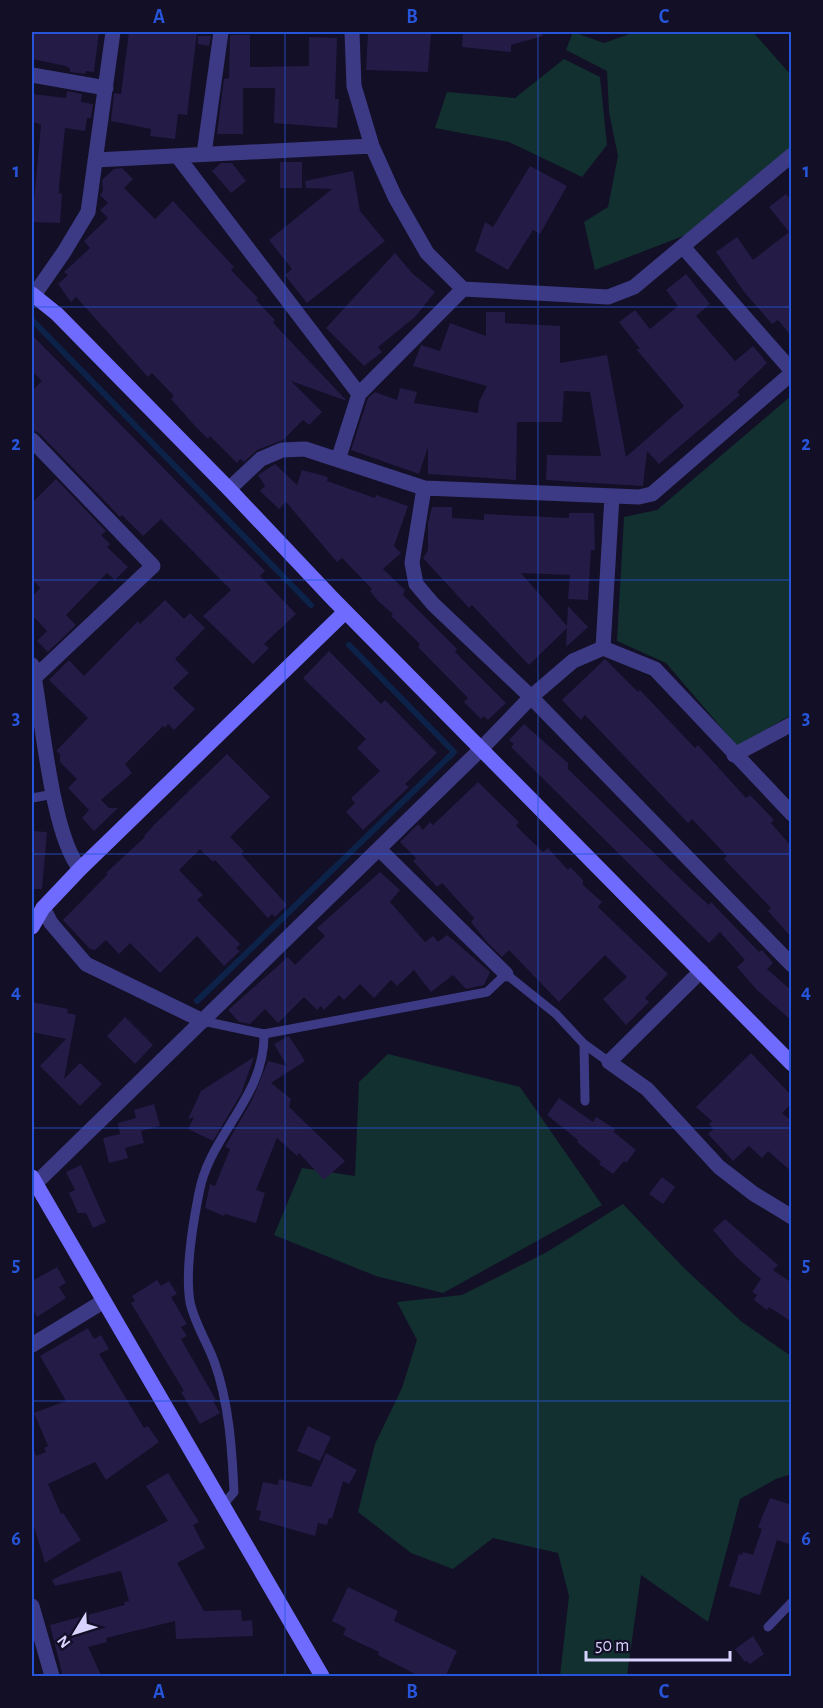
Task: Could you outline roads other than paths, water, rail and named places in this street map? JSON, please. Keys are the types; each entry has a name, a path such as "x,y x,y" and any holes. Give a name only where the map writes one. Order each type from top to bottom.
{"street":[{"path":"113,32 88,212 64,252 32,296 57,314 229,489 345,612 792,1064"},
{"path":"204,154 221,32"},
{"path":"352,32 354,86 372,146 395,196 427,253 463,289 608,297 634,287 684,248 792,155"},
{"path":"32,75 106,88"},
{"path":"95,160 372,146"},
{"path":"178,157 359,394"},
{"path":"229,489 261,459 282,450 305,449 424,488 639,497 652,494 792,372 684,248"},
{"path":"338,460 359,394 463,289"},
{"path":"32,440 153,566 33,671 54,794 70,857 80,869"},
{"path":"424,488 412,563 416,584 433,604 531,697 790,959"},
{"path":"603,648 612,496"},
{"path":"32,927 43,908 80,869 345,612"},
{"path":"322,1677 33,1183 482,749 531,697 573,661 603,648 655,669 792,814"},
{"path":"734,755 792,724"},
{"path":"379,849 506,974"},
{"path":"43,908 51,923 86,964 203,1021"},
{"path":"701,971 609,1062 647,1089 719,1167 754,1194 792,1217"},
{"path":"32,1346 104,1301"},
{"path":"32,1606 52,1677"}],"lane":[{"path":"32,798 54,794"},
{"path":"203,1021 264,1034 487,992 506,974 556,1014 584,1044 609,1062"},
{"path":"223,1505 234,1492 232,1447 214,1363 190,1301 190,1266 199,1190 213,1157 243,1108 254,1084 264,1055 264,1034"},
{"path":"584,1044 585,1101"},
{"path":"768,1627 792,1602"}],"waterway":[{"path":"32,320 311,605"},
{"path":"197,1001 454,752 349,645"}]}
